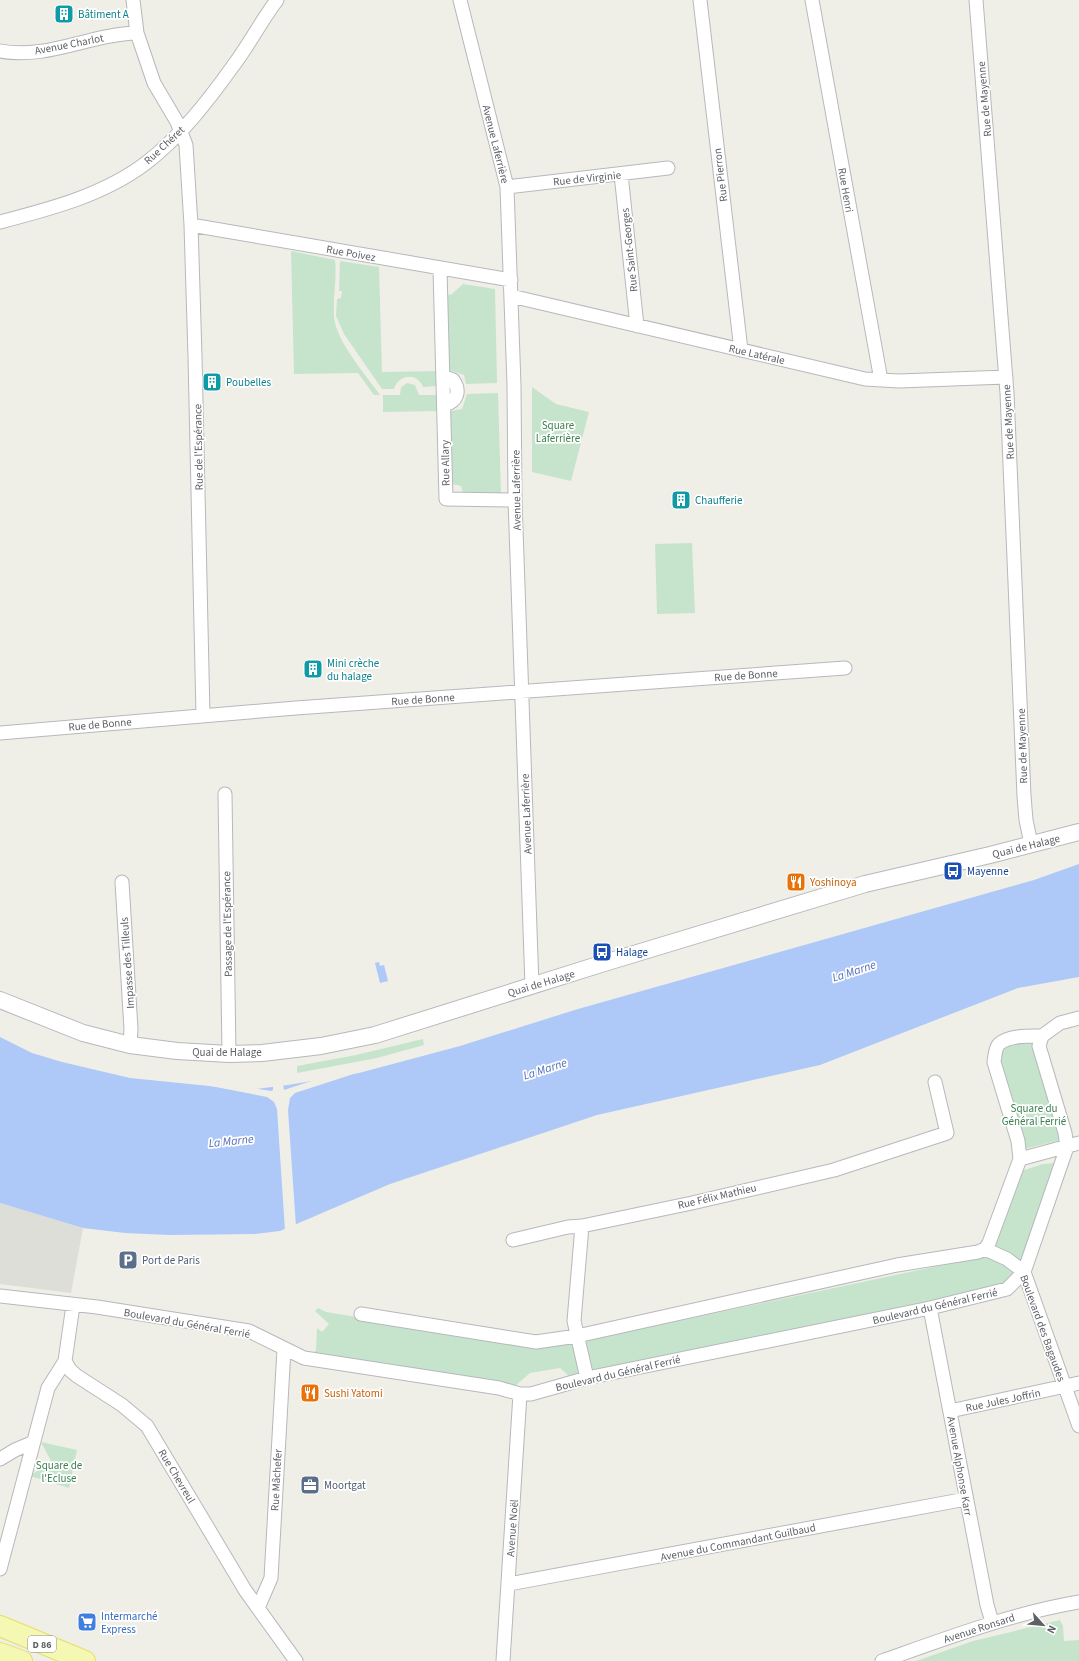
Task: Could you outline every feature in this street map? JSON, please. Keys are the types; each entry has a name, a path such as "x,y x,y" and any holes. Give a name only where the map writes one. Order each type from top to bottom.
{"main road":[{"name":"D 86","path":"0,1626 85,1661"},
{"name":"D 86","path":"0,1653 22,1661"}],"street":[{"name":"Rue de l'Espérance","path":"133,0 137,33 154,83 177,122 186,145 191,225 197,399 203,716"},
{"name":"Rue Chéret","path":"0,222 48,210 110,185 145,163 196,114 234,66 276,0"},
{"name":"Avenue Laferrière","path":"460,0 507,187 532,986"},
{"name":"Rue Pierron","path":"700,0 741,350"},
{"name":"Rue Henri","path":"812,0 881,380"},
{"name":"Rue de Mayenne","path":"976,0 1006,377 1024,796 1026,820 1031,844"},
{"name":"Avenue Charlot","path":"0,51 40,51 120,34 137,33"},
{"name":"Rue de Virginie","path":"507,187 668,168"},
{"name":"Rue Saint-Georges","path":"621,174 637,326"},
{"name":"Rue Poivez","path":"191,225 510,280"},
{"name":"Rue Allary","path":"440,269 446,499 516,500"},
{"name":"Rue Latérale","path":"511,296 865,379 899,381 1006,377"},
{"name":"Rue de Bonne","path":"0,733 203,716 846,668"},
{"name":"Passage de l'Espérance","path":"225,794 229,1054"},
{"name":"Quai de Halage","path":"0,1000 83,1033 130,1045 177,1051 229,1054 262,1053 321,1046 375,1035 865,884 1079,832"},
{"name":"Impasse des Tilleuls","path":"122,882 131,1029 130,1045"},
{"path":"361,1314 536,1342 577,1336 897,1265 978,1252 985,1249 989,1243 1020,1159 1018,1141 994,1062 995,1052 999,1044 1008,1039 1042,1036 1060,1023 1079,1018"},
{"name":"Boulevard du Général Ferrié","path":"0,1296 97,1308 248,1331 304,1358 499,1388 520,1394 531,1394 587,1378 930,1308 1007,1289 1024,1272 1073,1145 1065,1133 1039,1046 1042,1036"},
{"name":"Rue Félix Mathieu","path":"582,1226 692,1203 834,1170 881,1156 947,1133 935,1082"},
{"path":"1020,1159 1073,1145"},
{"path":"513,1240 568,1227 582,1226 574,1321 587,1378"},
{"name":"Boulevard des Bagaudes","path":"985,1249 1006,1259 1024,1272 1079,1426"},
{"path":"0,1570 48,1388 65,1361 72,1305"},
{"name":"Avenue Alphonse Karr","path":"930,1308 986,1605 992,1622"},
{"name":"Rue Mâchefer","path":"258,1608 271,1578 284,1349"},
{"name":"Rue Chevreul","path":"65,1361 70,1370 77,1376 122,1405 147,1426 245,1590 296,1661"},
{"name":"Rue Jules Joffrin","path":"950,1411 1079,1383"},
{"name":"Avenue Noël","path":"503,1661 520,1394"},
{"path":"0,1459 15,1450 34,1442"},
{"name":"Avenue du Commandant Guilbaud","path":"509,1584 966,1499"},
{"name":"Avenue Ronsard","path":"882,1661 992,1622 1042,1608 1079,1602"}],"shaded area":[{"path":"0,1203 83,1228 71,1293 0,1284"}],"green space":[{"path":"291,251 335,260 335,325 345,346 380,395 374,395 358,373 294,374"},
{"path":"340,261 379,267 382,372 438,371 438,386 423,387 416,379 408,377 399,381 394,389 382,389 344,334 336,316 337,299 341,298 342,291 339,291"},
{"path":"463,284 495,289 497,383 466,384 464,375 449,370 445,296 452,294"},
{"path":"407,383 415,385 419,395 438,395 439,411 383,412 383,395 400,395 401,387"},
{"name":"Square Laferrière","path":"532,387 556,404 589,412 571,481 532,472"},
{"path":"498,393 501,495 464,496 461,486 452,484 450,411 462,409 467,394"},
{"path":"692,543 695,613 657,614 655,544"},
{"path":"423,1039 424,1045 377,1058 297,1073 297,1066 356,1055"},
{"name":"Square du Général Ferrié","path":"1033,1039 1061,1140 1024,1149 999,1055 1004,1046"},
{"path":"1054,1163 1016,1274 1006,1284 985,1290 570,1377 560,1368 530,1373 515,1386 310,1355 316,1350 317,1328 322,1332 329,1324 315,1311 318,1308 326,1312 519,1344 584,1341 985,1256 995,1247 1021,1171 1043,1164"},
{"name":"Square de l'Ecluse","path":"41,1442 77,1450 69,1488 30,1476 51,1461"},
{"path":"1060,1620 1063,1626 1064,1641 1079,1640 1079,1661 916,1661 973,1641"}],"water":[{"name":"La Marne","path":"1079,864 1079,977 1018,988 820,1065 597,1115 390,1184 280,1231 255,1234 169,1235 125,1233 83,1228 0,1203 0,1037 32,1053 62,1062 130,1078 249,1090 288,1085 359,1073 460,1046 578,1009 1034,880"},
{"path":"379,962 380,966 384,965 388,981 380,983 375,963"}],"pier":[{"path":"372,1068 295,1093 290,1098 288,1110 296,1227 285,1231 277,1109 274,1102 267,1097 190,1082 271,1091 273,1090 273,1085 283,1084 284,1090 323,1077"}],"place":[{"name":"Bâtiment A","path":"64,14"},
{"name":"Poubelles","path":"212,382"},
{"name":"Chaufferie","path":"681,500"},
{"name":"Mini crèche du halage","path":"313,669"},
{"name":"Mayenne","path":"953,871"},
{"name":"Yoshinoya","path":"796,882"},
{"name":"Halage","path":"602,952"},
{"name":"Port de Paris","path":"128,1260"},
{"name":"Sushi Yatomi","path":"310,1393"},
{"name":"Moortgat","path":"310,1485"},
{"name":"Intermarché Express","path":"87,1622"}]}
